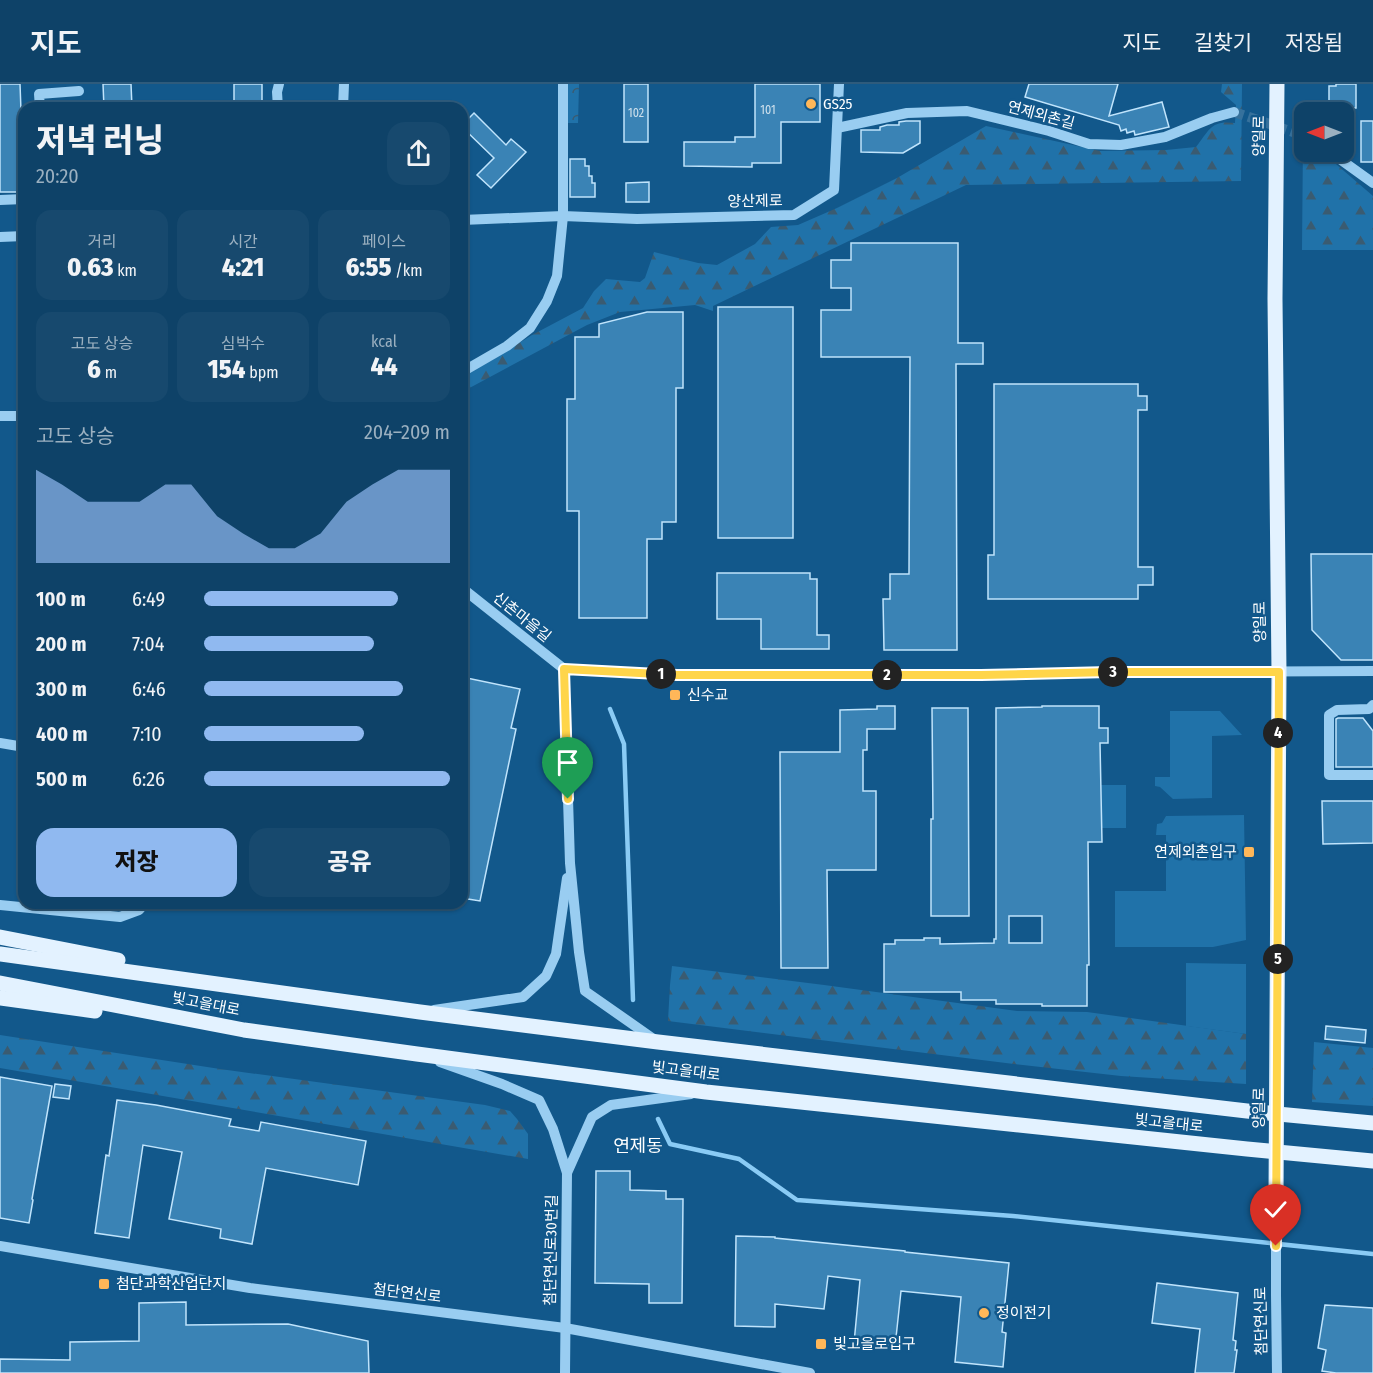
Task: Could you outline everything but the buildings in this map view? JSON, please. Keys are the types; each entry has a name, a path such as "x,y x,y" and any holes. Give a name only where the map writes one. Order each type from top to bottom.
{"main road":[{"name":"양일로","path":"1276,1196 1279,672 1275,311 1277,84"},
{"path":"0,937 250,987"},
{"name":"빛고을대로","path":"0,954 658,1042 1247,1111 1373,1123"},
{"name":"빛고을대로","path":"0,983 244,1030 706,1092 1373,1161"},
{"path":"0,998 244,1030"}],"street":[{"path":"278,102 279,84"},
{"path":"343,102 344,84"},
{"path":"468,369 507,346 530,328 547,301 557,276 563,216 562,84"},
{"name":"양산제로","path":"468,220 563,216 649,219 794,215 834,190 838,84"},
{"path":"40,102 39,94 79,91"},
{"name":"연제외촌길","path":"837,128 907,113 967,111 1049,131 1089,144 1121,145 1165,137 1212,118 1234,112"},
{"path":"1344,162 1373,183"},
{"path":"0,200 18,199"},
{"path":"0,237 18,236"},
{"path":"0,416 18,416"},
{"name":"신촌마을길","path":"468,593 564,669"},
{"path":"658,1042 585,991 570,863 564,669 677,675 1373,671"},
{"path":"1373,705 1369,709 1337,710 1329,715 1329,775 1373,775"},
{"path":"0,743 18,746"},
{"path":"420,1011 523,997 546,976 556,954 570,863"},
{"path":"0,905 18,907"},
{"path":"40,909 120,917 140,909"},
{"path":"417,1054 502,1084 539,1100 553,1129 567,1173"},
{"path":"567,1173 591,1117 611,1105 706,1092"},
{"name":"첨단연신로30번길","path":"565,1373 567,1173"},
{"name":"첨단연신로","path":"1276,1196 1277,1373"},
{"name":"첨단연신로","path":"0,1246 250,1288 565,1328 810,1373"}],"green space":[{"path":"568,84 579,84 578,123 567,123"},
{"path":"1222,84 1242,84 1241,181 966,185 713,306 713,311 695,305 620,312 587,325 468,389 468,373 583,308 594,291 606,279 640,282 645,278 654,252 698,263 717,265 755,244 771,227 798,225 837,208 897,178 986,126 1100,151 1196,147 1212,127 1221,123 1235,123 1236,105 1221,92"},
{"path":"1303,162 1334,162 1373,196 1373,250 1302,250"},
{"path":"1170,711 1220,711 1242,735 1212,736 1212,798 1173,799 1160,787 1155,786 1155,777 1170,777"},
{"path":"1101,785 1126,785 1126,828 1102,828"},
{"path":"1244,815 1246,940 1213,947 1115,947 1115,891 1166,891 1166,835 1156,835 1157,824 1162,823 1166,816"},
{"path":"1186,963 1246,964 1246,1034 1186,1026"},
{"path":"672,966 1017,1011 1087,1012 1246,1034 1246,1084 1121,1076 668,1021"},
{"path":"0,1035 220,1069 485,1105 510,1111 517,1119 528,1134 528,1159 0,1068"},
{"path":"1314,1042 1373,1048 1373,1106 1312,1102"}],"waterway":[{"path":"610,709 624,744 633,1000"},
{"path":"658,1119 670,1144 739,1159 797,1200 1013,1216 1373,1254"}],"tunnel":[{"path":"1234,112 1294,132"}],"place":[{"name":"GS25","path":"811,104"},
{"name":"신수교","path":"675,695"},
{"name":"연제외촌입구","path":"1249,852"},
{"name":"첨단과학산업단지","path":"104,1284"},
{"name":"정이전기","path":"984,1313"},
{"name":"빛고을로입구","path":"821,1344"}],"district":[{"name":"연제동","path":"638,1146"}],"route":[{"path":"568,799 564,669 677,675 1279,672 1276,1246"}]}
